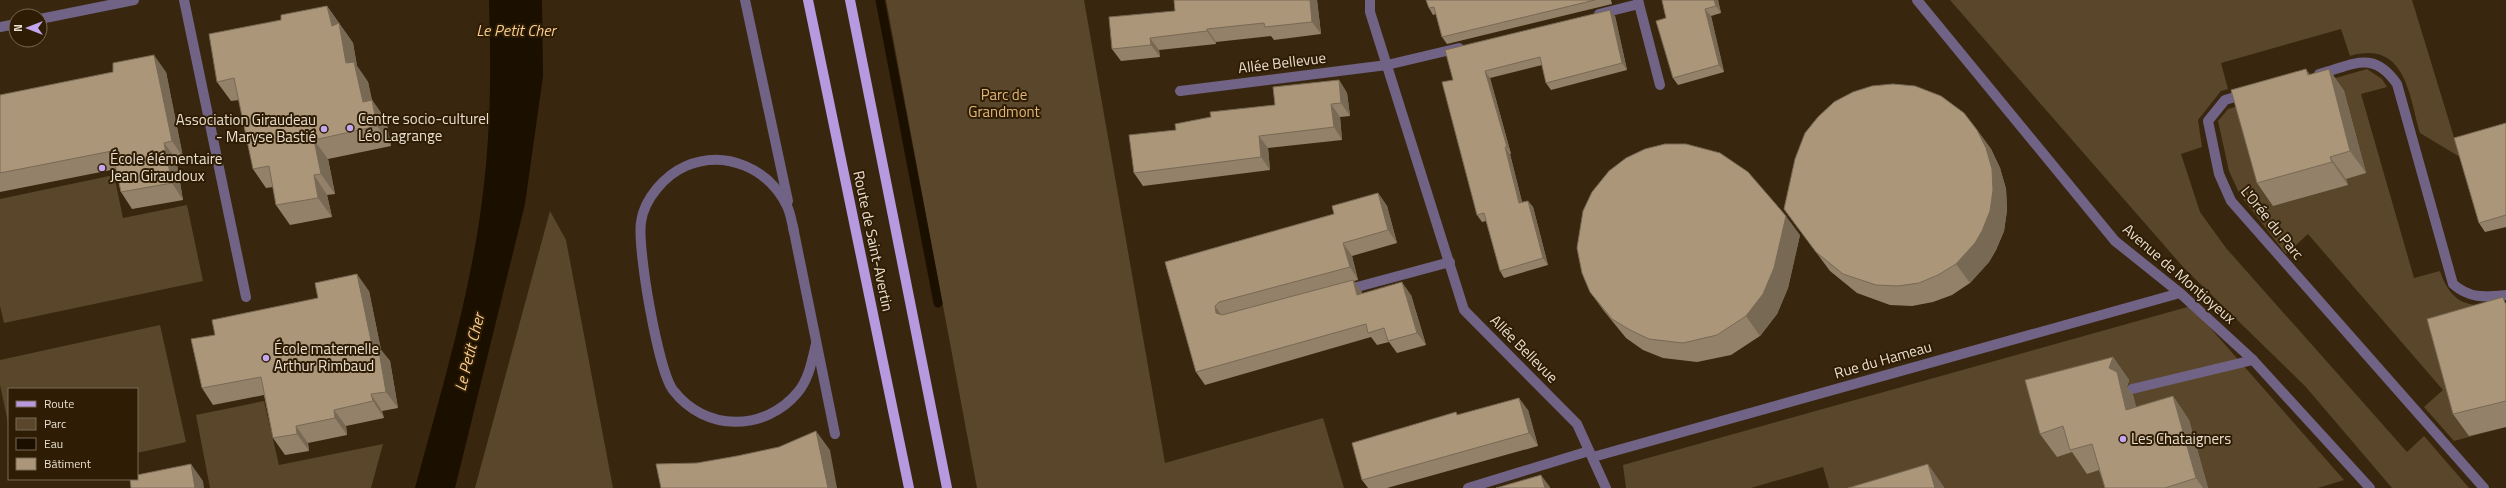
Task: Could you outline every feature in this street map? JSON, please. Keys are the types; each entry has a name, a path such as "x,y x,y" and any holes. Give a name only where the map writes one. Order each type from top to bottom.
{"main road":[{"name":"Route de Saint-Avertin","path":"808,0 909,488"},
{"name":"Route de Saint-Avertin","path":"850,0 947,488"}],"street":[{"path":"48,17 134,0"},
{"path":"184,0 246,297"},
{"path":"745,0 835,434"},
{"name":"Allée Bellevue","path":"1370,0 1370,12 1464,310 1577,424 1606,488"},
{"name":"Avenue de Montjoyeux","path":"1917,0 2115,241 2180,293 2253,360 2370,488"},
{"path":"1585,17 1638,2 1660,85"},
{"path":"1387,65 1471,45"},
{"path":"2309,77 2367,61 2381,65 2389,73 2397,84 2453,284 2465,293 2482,298 2506,294"},
{"name":"Allée Bellevue","path":"1180,91 1387,65"},
{"name":"L'Orée du Parc","path":"2256,91 2225,100 2208,121 2219,174 2231,201 2484,488"},
{"path":"794,232 788,208 776,186 757,170 734,161 710,159 686,166 665,179 650,198 641,221 640,245 662,367 673,390 690,408 711,419 742,422 760,419 782,408 799,391 810,369 816,344"},
{"path":"1336,293 1450,262"},
{"name":"Rue du Hameau","path":"1591,454 2180,293"},
{"path":"2132,389 2253,360"},
{"path":"1468,488 1591,454"}],"green space":[{"name":"Parc de Grandmont","path":"886,0 1084,0 1165,463 1323,418 1344,488 977,488"},
{"path":"1950,0 2412,0 2460,157 2420,133 2408,87 2402,74 2393,63 2383,56 2368,53 2350,56 2341,29 2221,63 2228,89 2221,91 2198,120 2202,147 2181,154 2200,212 2226,248 2407,452 2424,436 2469,488 2392,488 2305,386 2184,268"},
{"path":"2367,69 2382,79 2387,87 2361,94 2414,278 2440,271 2451,292 2457,298 2465,302 2483,306 2506,304 2506,427 2454,441 2424,407 2443,390 2308,234 2286,254 2240,195 2229,171 2218,121 2228,109"},
{"path":"114,175 123,218 187,205 203,281 4,323 0,306 0,199"},
{"path":"550,211 566,240 613,488 475,488"},
{"path":"2191,306 2344,480 2318,488 1829,488 1823,467 1751,488 1626,488 1623,465"},
{"path":"160,325 186,442 138,453 138,388 8,388 8,422 0,385 0,360"},
{"path":"264,401 279,465 383,444 371,488 210,488 196,415"}],"water":[{"name":"Le Petit Cher","path":"489,0 542,0 543,76 525,204 455,488 415,488 456,337 479,223 484,184 489,115"}],"building":[{"path":"1174,0 1310,0 1312,22 1265,27 1264,23 1207,29 1207,31 1150,38 1151,45 1112,49 1109,17 1175,11"},
{"path":"1426,0 1595,0 1442,37 1434,7 1429,8"},
{"path":"1662,0 1714,0 1716,6 1705,9 1719,65 1673,78 1656,21 1666,18"},
{"name":"Association Giraudeau - Maryse Bastié","path":"327,6 332,26 339,23 346,63 354,62 363,102 372,100 377,126 314,140 321,174 314,175 318,198 276,205 269,166 253,169 234,78 217,82 209,34 281,20 281,15"},
{"path":"1610,10 1622,63 1546,83 1540,57 1485,71 1507,147 1505,147 1519,203 1528,201 1543,258 1500,271 1484,213 1477,215 1442,82 1453,80 1445,50"},
{"path":"154,55 172,141 164,143 172,183 121,192 112,151 0,173 0,95 113,72 113,63"},
{"path":"2306,69 2308,75 2329,69 2350,151 2330,157 2332,162 2257,183 2231,90"},
{"path":"1339,80 1341,103 1331,104 1334,127 1259,136 1261,157 1134,173 1129,135 1176,130 1175,124 1211,117 1210,112 1275,105 1273,87"},
{"path":"1893,84 1915,86 1941,96 1964,113 1977,130 1986,148 1992,169 1993,190 1990,211 1982,231 1975,243 1956,264 1938,275 1919,283 1898,286 1876,285 1843,274 1816,252 1784,209 1795,159 1805,133 1818,117 1834,102 1853,92 1872,86"},
{"path":"2506,123 2506,215 2479,223 2454,138"},
{"path":"1665,144 1686,144 1720,153 1748,172 1786,216 1774,268 1763,294 1746,316 1717,335 1683,343 1649,339 1612,319 1590,292 1582,273 1577,248 1583,211 1592,192 1609,171 1626,158 1645,149"},
{"path":"1378,193 1388,230 1343,243 1350,267 1219,302 1215,306 1216,313 1222,315 1353,280 1357,295 1402,282 1417,333 1388,341 1384,328 1368,333 1366,324 1196,372 1165,262 1334,214 1332,206"},
{"path":"357,274 372,345 378,345 386,392 371,394 373,401 334,410 335,418 296,426 297,434 273,438 261,377 202,388 191,339 215,335 212,320 318,298 315,283"},
{"path":"2503,297 2506,303 2506,401 2453,414 2427,319"},
{"name":"Les Chataigners","path":"2113,357 2109,368 2117,372 2126,410 2173,396 2196,478 2165,488 2105,488 2092,444 2070,450 2063,426 2040,434 2025,380"},
{"path":"1519,398 1529,433 1362,480 1352,443 1456,412 1457,415"},
{"path":"816,431 828,488 661,488 656,464 697,463 737,456 779,447"},
{"path":"191,464 195,488 131,488 130,480 138,480 138,475"},
{"path":"1928,464 1935,488 1848,488"},
{"path":"1541,475 1545,488 1496,488"}],"waterway":[{"path":"880,0 938,303"}],"place":[{"name":"Centre socio-culturel Léo Lagrange","path":"350,128"},
{"name":"Association Giraudeau - Maryse Bastié","path":"324,129"},
{"name":"École élémentaire Jean Giraudoux","path":"102,168"},
{"name":"École maternelle Arthur Rimbaud","path":"266,358"},
{"name":"Les Chataigners","path":"2123,439"}]}
